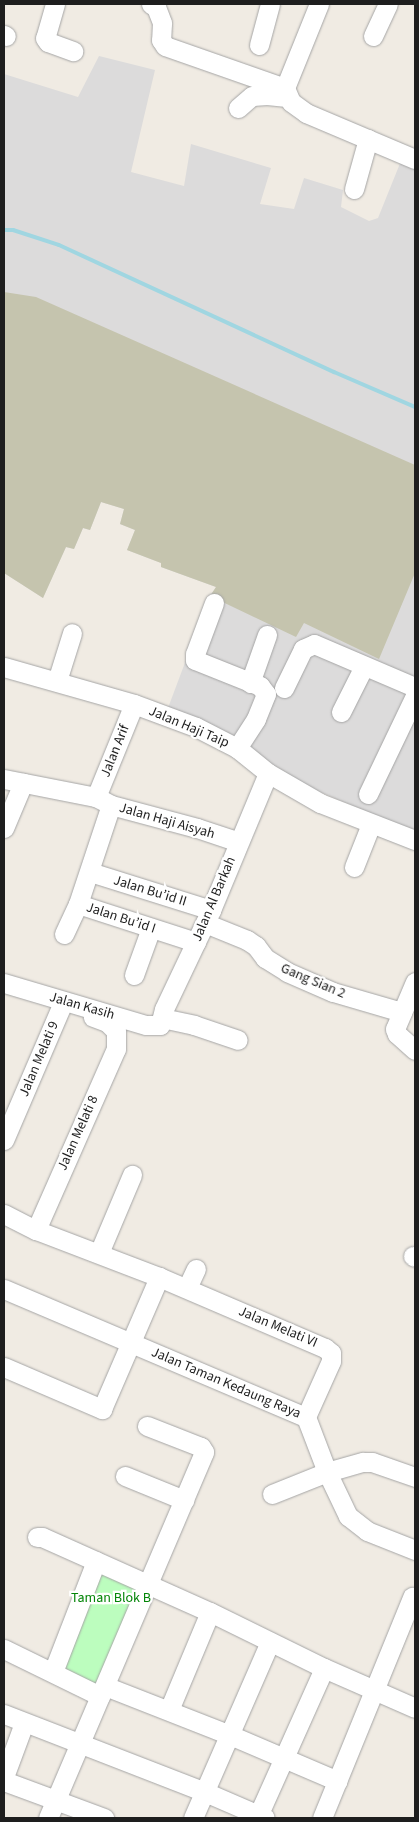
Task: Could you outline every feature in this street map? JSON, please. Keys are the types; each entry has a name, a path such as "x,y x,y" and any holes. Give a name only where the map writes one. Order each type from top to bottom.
{"street":[{"path":"55,4 45,38 48,42 73,50"},
{"path":"151,4 156,7 162,24 161,40 165,46 286,92 306,113 415,159"},
{"path":"259,45 270,4"},
{"path":"286,92 319,4"},
{"path":"373,36 388,4"},
{"path":"238,108 252,96 286,92"},
{"path":"354,189 368,139"},
{"path":"214,603 195,654 195,660 263,688 266,696 256,719 237,748"},
{"path":"57,681 72,632"},
{"path":"250,683 267,634"},
{"path":"284,688 303,650 310,644 318,645 415,687"},
{"path":"341,712 364,666"},
{"name":"Jalan Haji Taip","path":"4,667 134,704 196,727 237,748 268,773 320,803 415,840"},
{"path":"368,794 415,696"},
{"name":"Jalan Arif","path":"78,904 90,872 104,801 134,704"},
{"name":"Jalan Al Barkah","path":"161,1021 208,916 268,773"},
{"name":"Jalan Haji Aisyah","path":"4,779 104,801 239,842"},
{"path":"4,828 23,783"},
{"path":"354,867 371,824"},
{"name":"Jalan Bu’id II","path":"90,872 208,916"},
{"name":"Jalan Bu’id I","path":"64,934 78,904 196,942"},
{"name":"Gang Sian 2","path":"208,916 256,946 264,958 287,972 333,992 402,1012"},
{"path":"134,975 151,928"},
{"path":"415,982 396,1024 397,1034 415,1050"},
{"name":"Jalan Kasih","path":"4,983 146,1025 161,1021 194,1025 238,1040"},
{"path":"4,989 61,1007"},
{"name":"Jalan Melati 8","path":"36,1230 116,1049 118,1036 116,1031 107,1022 61,1007"},
{"name":"Jalan Melati 9","path":"4,1140 61,1007"},
{"path":"99,1253 132,1175"},
{"name":"Jalan Melati VI","path":"4,1214 36,1230 187,1288 325,1348 331,1353 331,1361 306,1417"},
{"path":"187,1288 196,1269"},
{"path":"4,1367 102,1410 159,1277"},
{"name":"Jalan Taman Kedaung Raya","path":"4,1289 306,1417 327,1472 348,1516 356,1524 415,1550"},
{"path":"48,1818 103,1691 146,1584 184,1500 204,1448 147,1426"},
{"path":"272,1494 352,1464 372,1462 415,1477"},
{"path":"125,1476 184,1500"},
{"path":"37,1536 210,1612 324,1668 415,1708"},
{"path":"53,1672 96,1561"},
{"path":"322,1818 412,1597"},
{"path":"170,1710 210,1612"},
{"path":"193,1818 270,1642"},
{"path":"4,1648 53,1672 103,1691 170,1710 338,1781"},
{"path":"4,1714 205,1792 260,1817 324,1668"},
{"path":"24,1723 4,1779 104,1818"}],"shaded area":[{"path":"99,56 155,70 131,172 184,186 191,144 271,168 260,204 294,209 304,178 343,190 341,207 369,221 378,218 403,156 415,161 415,832 292,780 248,745 168,708 210,596 216,587 161,567 161,563 127,550 135,530 120,524 124,509 101,502 90,530 83,528 74,549 66,547 43,598 4,573 4,74 78,97"},
{"path":"4,292 36,297 415,465 415,573 379,659 304,623 296,637 210,596 216,587 161,567 161,563 127,550 135,530 120,524 124,509 101,502 90,530 83,528 74,549 66,547 43,598 4,573"}],"green space":[{"name":"Taman Blok B","path":"96,1561 146,1584 96,1692 46,1669"}],"waterway":[{"path":"4,230 13,230 59,245 334,372 415,407"}]}
